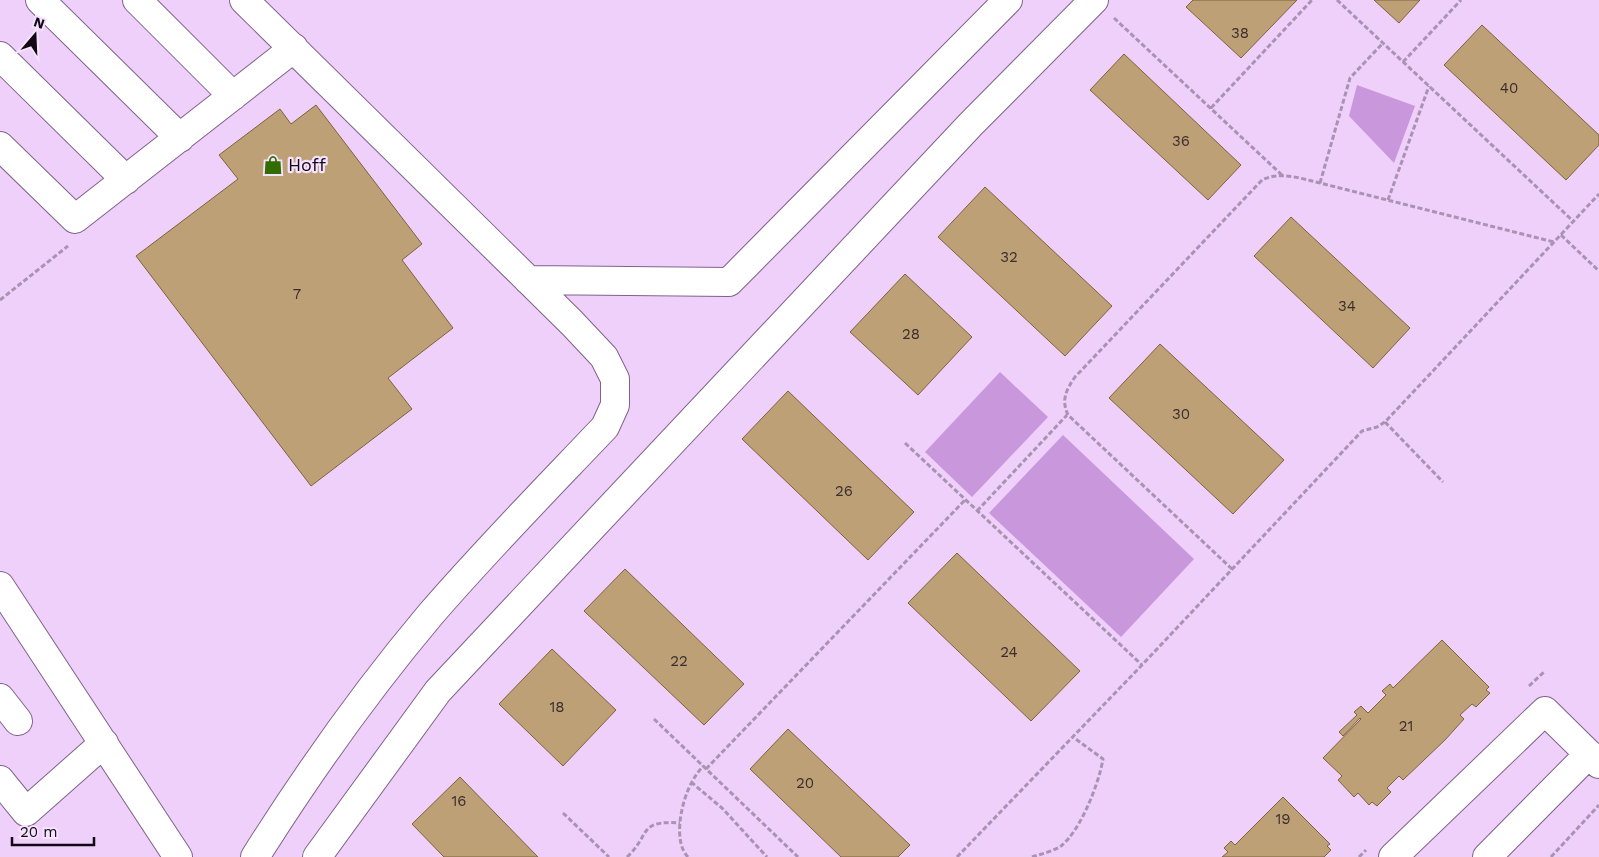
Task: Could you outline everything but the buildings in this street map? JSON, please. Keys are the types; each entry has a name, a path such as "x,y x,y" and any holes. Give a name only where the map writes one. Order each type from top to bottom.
{"lane":[{"path":"40,0 180,138"},
{"path":"137,0 233,96"},
{"path":"244,0 604,357 614,379 615,405 605,427 497,540 430,616 348,722 286,807 255,857"},
{"path":"528,280 730,282 1008,0"},
{"path":"317,857 438,691 971,124 1102,7"},
{"path":"0,146 75,220 294,48"},
{"path":"0,56 126,180"},
{"path":"0,586 178,857"},
{"path":"0,698 18,721"},
{"path":"1393,857 1545,711 1594,759 1487,857"},
{"path":"0,780 26,812 104,744"}],"path":[{"path":"1211,108 1312,0"},
{"path":"1337,0 1573,222"},
{"path":"1403,62 1461,0"},
{"path":"1102,7 1283,176"},
{"path":"1320,183 1349,81 1383,43"},
{"path":"1388,200 1429,86"},
{"path":"1232,569 1068,415 1064,406 1064,400 1067,390 1075,377 1262,180 1267,177 1283,176 1320,183 1554,242"},
{"path":"957,857 1142,665 1362,430 1377,427 1385,422 1599,194"},
{"path":"1561,235 1599,271"},
{"path":"977,511 1068,415"},
{"path":"1385,422 1443,482"},
{"path":"905,444 1142,665"},
{"path":"706,769 965,500"},
{"path":"654,718 798,857"},
{"path":"1032,857 1060,847 1073,832 1101,771 1103,759 1073,737"},
{"path":"688,857 685,854 679,835 680,823 691,782 703,766"},
{"path":"691,782 722,808 767,857"},
{"path":"1551,857 1599,805"},
{"path":"563,813 609,857"},
{"path":"627,857 633,852 648,828 663,822 680,823"}],"shaded area":[{"path":"1357,85 1415,106 1394,163 1349,116"},
{"path":"1000,372 1048,417 972,497 925,452"},
{"path":"1063,435 1194,559 1121,637 989,513"}],"place":[{"name":"Hoff","path":"273,165"}]}
